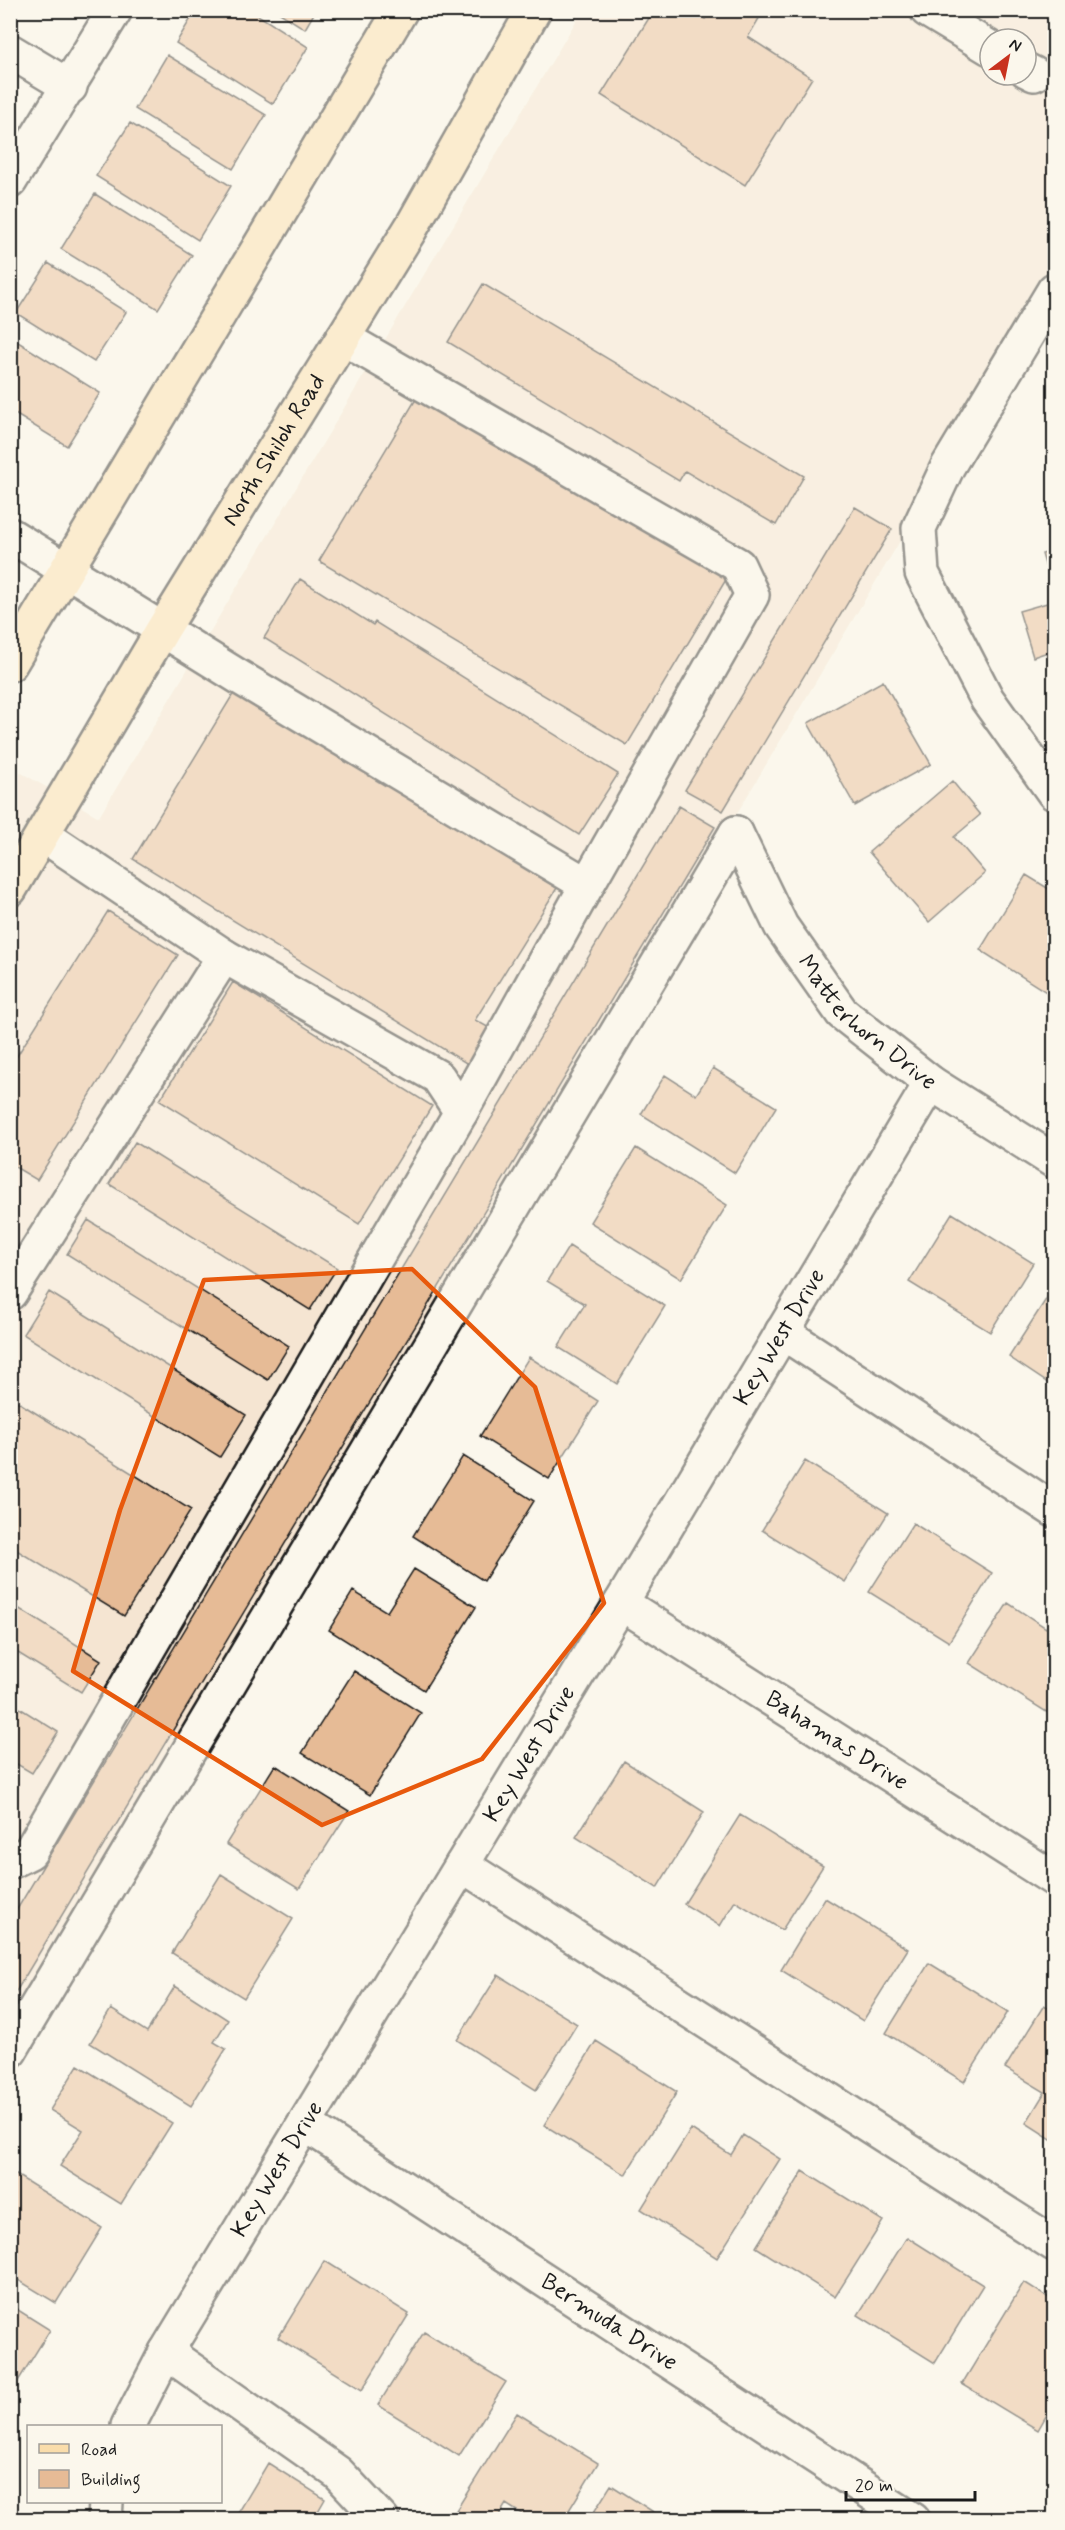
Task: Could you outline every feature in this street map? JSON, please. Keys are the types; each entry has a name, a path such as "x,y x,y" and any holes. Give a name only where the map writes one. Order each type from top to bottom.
{"main road":[{"path":"10,664 401,10"},
{"name":"North Shiloh Road","path":"10,890 163,629 411,228 534,10"}],"street":[{"path":"10,181 70,87 115,10"},
{"path":"927,10 978,41"},
{"path":"10,51 70,87"},
{"path":"1054,290 948,466 919,528 922,573 987,699 1054,793"},
{"path":"10,1862 30,1852 461,1112 752,595 738,566 343,338"},
{"path":"10,535 587,885"},
{"name":"Matterhorn Drive","path":"10,2051 736,833 781,926 842,1013 931,1083 1054,1161"},
{"path":"43,835 224,956 438,1077 461,1112"},
{"path":"10,1293 224,956"},
{"name":"Key West Drive","path":"129,2425 166,2352 621,1602 931,1083"},
{"path":"782,1332 1054,1510"},
{"name":"Bahamas Drive","path":"621,1602 1054,1879"},
{"path":"462,1865 1054,2244"},
{"name":"Bermuda Drive","path":"305,2124 913,2520"},
{"path":"166,2352 338,2473 382,2520"},
{"path":"105,2520 106,2503"}],"highlighted area":[{"path":"412,1269 535,1387 604,1603 482,1759 322,1825 73,1671 120,1510 204,1280"}],"shaded area":[{"path":"582,11 1054,11 1054,284 11,2025 11,767 99,817"}],"building":[{"path":"196,10 250,10 308,47 273,104 176,43"},
{"path":"275,10 316,10 305,29"},
{"path":"654,10 693,10 705,19 711,10 764,10 748,37 812,78 745,185 601,95"},
{"path":"167,55 266,115 233,169 135,109"},
{"path":"130,123 231,186 198,240 96,176"},
{"path":"95,194 192,255 158,309 61,249"},
{"path":"48,263 126,312 94,362 16,313"},
{"path":"483,284 804,476 776,525 685,471 679,481 448,342"},
{"path":"10,337 100,393 67,446 10,411"},
{"path":"419,394 727,578 627,745 319,561"},
{"path":"855,507 892,529 723,811 685,790"},
{"path":"1054,551 1054,595 1042,554"},
{"path":"300,579 373,625 375,622 618,774 579,835 264,638"},
{"path":"1054,601 1054,650 1033,657 1019,611"},
{"path":"883,681 931,764 855,806 808,723"},
{"path":"235,691 557,888 475,1020 493,1030 471,1066 133,859"},
{"path":"952,781 980,815 954,837 985,873 929,922 869,852"},
{"path":"679,806 715,827 14,1995 10,1993 10,1921"},
{"path":"1026,875 1054,892 1054,997 980,950"},
{"path":"108,911 178,955 37,1180 10,1164 10,1067"},
{"path":"233,982 432,1106 359,1224 160,1100"},
{"path":"713,1068 776,1107 735,1173 641,1114 665,1075 696,1095"},
{"path":"135,1142 337,1268 310,1310 109,1184"},
{"path":"636,1148 727,1205 681,1279 590,1222"},
{"path":"952,1213 1033,1263 990,1332 909,1282"},
{"path":"88,1220 289,1346 268,1380 67,1254"},
{"path":"569,1246 665,1306 617,1384 558,1347 585,1304 547,1281"},
{"path":"1052,1290 1054,1291 1054,1387 1009,1357"},
{"path":"49,1292 246,1415 220,1457 23,1334"},
{"path":"529,1357 598,1401 549,1479 480,1436"},
{"path":"10,1397 191,1510 124,1616 10,1546"},
{"path":"463,1456 534,1501 484,1581 413,1536"},
{"path":"805,1461 888,1513 845,1582 762,1530"},
{"path":"913,1523 992,1573 949,1642 869,1592"},
{"path":"414,1569 476,1607 424,1690 329,1630 353,1591 387,1612"},
{"path":"10,1603 101,1660 81,1692 10,1648"},
{"path":"1008,1603 1046,1628 1054,1616 1054,1703 1048,1713 969,1663"},
{"path":"354,1671 421,1713 370,1795 302,1753"},
{"path":"10,1702 58,1732 32,1773 10,1760"},
{"path":"624,1761 704,1812 657,1888 576,1837"},
{"path":"275,1765 349,1811 299,1889 226,1844"},
{"path":"740,1815 823,1866 782,1930 735,1901 720,1926 684,1904"},
{"path":"221,1874 293,1919 244,1998 172,1953"},
{"path":"825,1898 908,1949 863,2021 781,1970"},
{"path":"929,1963 1008,2012 964,2082 886,2033"},
{"path":"498,1975 577,2024 536,2090 457,2040"},
{"path":"175,1986 228,2020 214,2042 226,2049 191,2106 90,2043 111,2009 147,2032"},
{"path":"1044,2005 1054,2011 1054,2141 1026,2123 1045,2092 1005,2068"},
{"path":"596,2041 677,2092 625,2175 544,2125"},
{"path":"78,2065 172,2123 121,2204 60,2166 83,2130 50,2110"},
{"path":"691,2129 731,2155 743,2135 780,2159 717,2258 641,2209"},
{"path":"803,2171 883,2221 835,2297 756,2247"},
{"path":"13,2173 102,2228 56,2303 10,2275 10,2178"},
{"path":"907,2237 983,2285 935,2363 858,2315"},
{"path":"325,2261 409,2314 362,2390 278,2338"},
{"path":"1024,2282 1054,2301 1054,2402 1038,2430 962,2384"},
{"path":"10,2305 50,2330 10,2394"},
{"path":"424,2332 506,2382 459,2456 378,2405"},
{"path":"517,2413 598,2463 563,2520 531,2520 506,2504 496,2520 450,2520"},
{"path":"268,2463 325,2499 313,2520 234,2520"},
{"path":"611,2485 666,2520 589,2520"}]}
